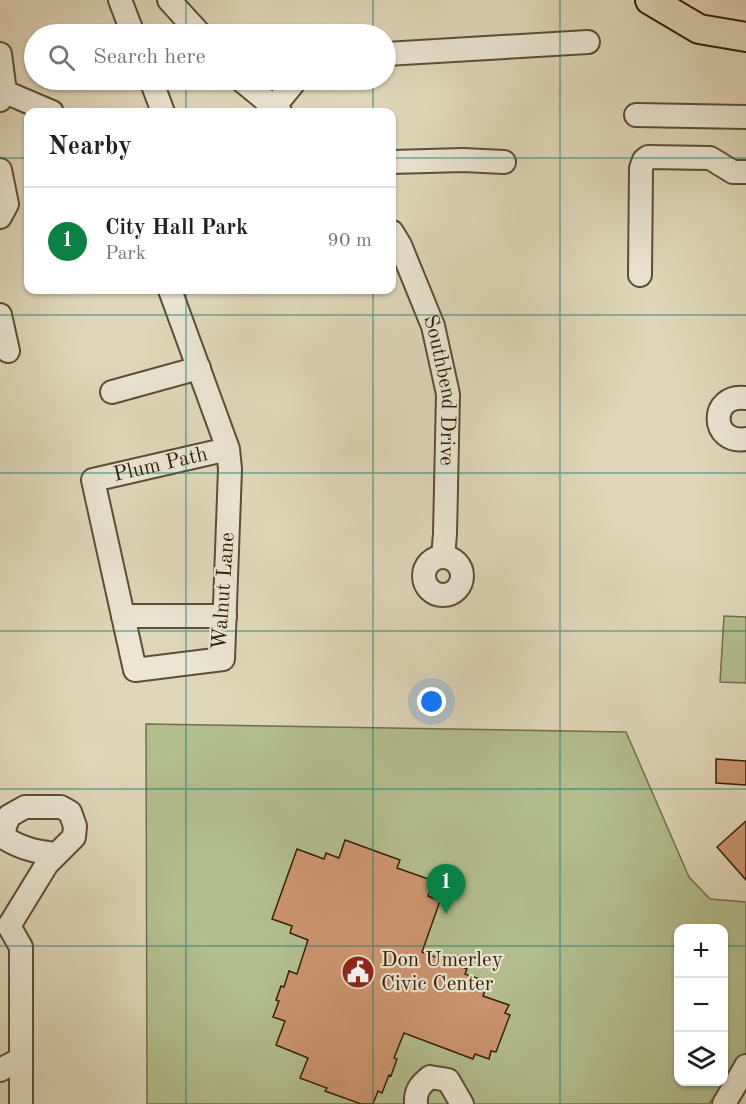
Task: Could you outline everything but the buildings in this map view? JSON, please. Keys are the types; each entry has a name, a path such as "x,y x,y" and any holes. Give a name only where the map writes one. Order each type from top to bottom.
{"main road":[{"path":"650,0 699,30 746,37"}],"street":[{"path":"120,0 130,24"},
{"path":"169,0 191,24"},
{"path":"396,53 588,42"},
{"path":"0,54 3,96 40,108"},
{"path":"155,90 162,108"},
{"path":"253,90 275,108"},
{"path":"278,108 290,90"},
{"path":"636,115 746,117"},
{"path":"640,275 641,168 644,160 648,157 710,158 733,172 746,172"},
{"path":"396,162 463,160 504,162"},
{"path":"0,170 7,204 0,217"},
{"name":"Southbend Drive","path":"396,238 433,326 448,394 446,534 443,557"},
{"name":"Walnut Lane","path":"93,480 135,669 223,659 230,470 228,449 172,294"},
{"path":"0,315 8,351"},
{"path":"112,392 199,368"},
{"path":"746,398 737,397 729,400 719,412 718,420 725,434 732,438 746,439"},
{"name":"Plum Path","path":"93,480 228,449"},
{"path":"123,616 225,616"},
{"path":"21,1104 21,947 4,926 47,864 57,854"},
{"path":"0,1070 21,1059"},
{"path":"723,1104 746,1066"},
{"path":"416,1104 415,1098 419,1086 430,1077 448,1080 462,1104"}],"green space":[{"path":"724,616 746,617 746,683 720,682"},
{"path":"146,724 626,732 689,877 710,899 746,902 746,1053 728,1078 728,924 674,924 674,1086 722,1086 709,1104 147,1104"}],"place":[{"name":"City Hall Park","path":"446,914"},
{"name":"Don Umerley Civic Center","path":"358,972"}]}
